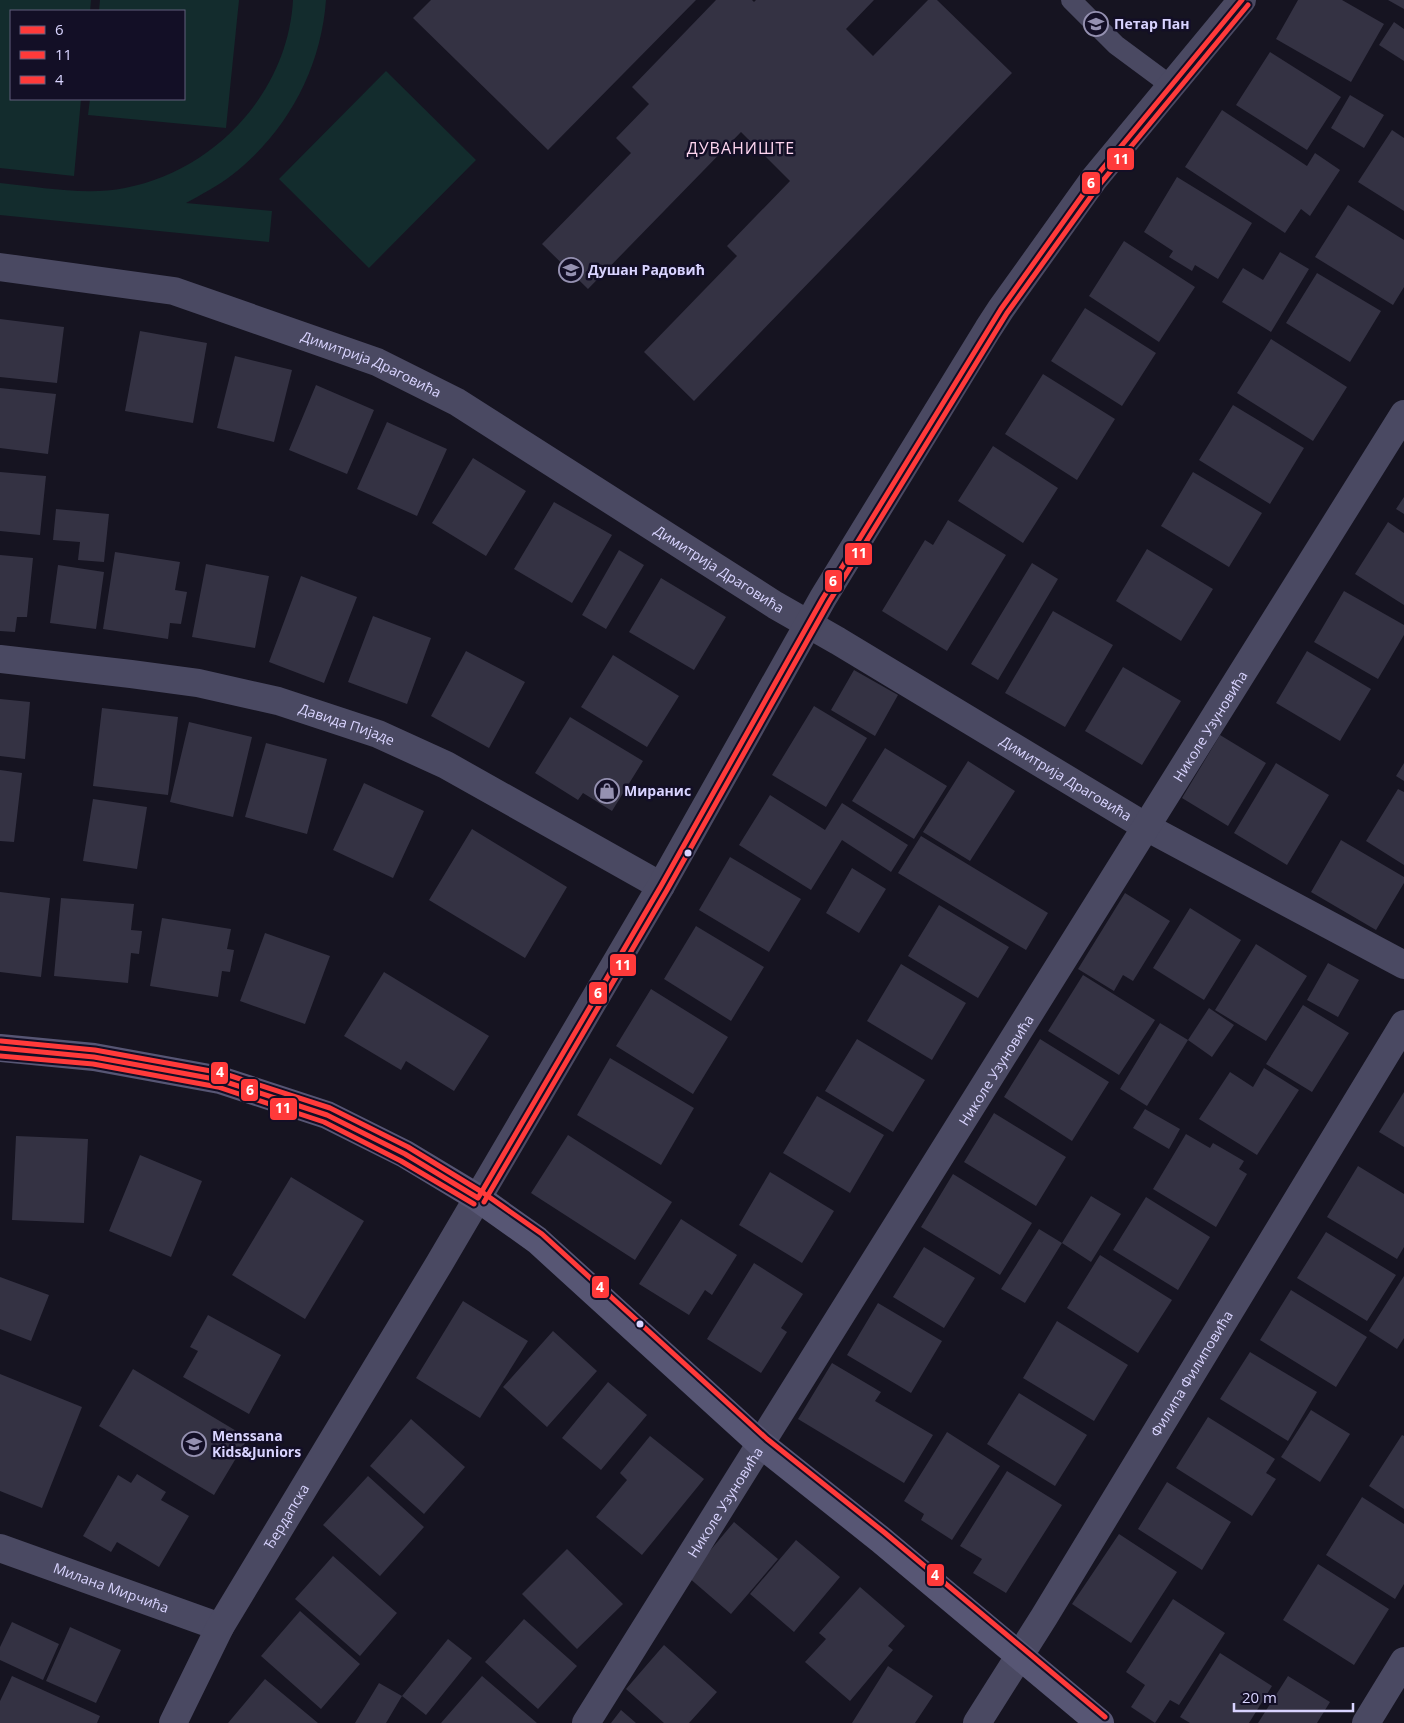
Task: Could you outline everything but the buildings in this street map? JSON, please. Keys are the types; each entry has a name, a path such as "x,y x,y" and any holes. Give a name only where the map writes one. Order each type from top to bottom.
{"street":[{"name":"Ђердапска","path":"173,1723 220,1627 478,1198 661,886 829,590 1001,309 1094,179 1242,0"},
{"name":"Димитрија Драговића","path":"0,267 174,291 376,362 457,402 775,605 1148,828 1404,965"},
{"name":"Николе Узуновића","path":"586,1723 1148,828 1404,414"},
{"name":"Давида Пијаде","path":"0,659 198,683 278,701 378,734 446,765 661,886"},
{"name":"Филипа Филиповића","path":"977,1723 1404,1024"},
{"path":"0,1048 94,1057 220,1080 326,1115 405,1154 478,1198 537,1240 762,1445 880,1539 1100,1723"},
{"name":"Милана Мирчића","path":"0,1548 220,1627"},
{"path":"1366,1723 1404,1660"}],"lane":[{"path":"1071,0 1116,45 1170,85"}],"green space":[{"path":"0,0 91,0 90,10 10,10 10,100 81,100 74,176 0,168"},
{"path":"100,0 239,0 226,128 88,115 90,100 185,100 185,10 99,10"},
{"path":"293,0 326,0 323,26 317,50 309,74 298,97 285,119 252,158 227,179 186,203 272,211 269,242 0,215 0,183 79,191 125,188 158,179 189,164 216,145 241,122 261,95 277,66 288,34"},
{"path":"386,71 476,160 369,268 279,179"}],"transit line":[{"name":"6","path":"478,1198 661,886 823,598 1001,309 1094,179 1242,0"},
{"name":"11","path":"484,1202 667,890 829,602 1007,313 1100,184 1248,5"},
{"name":"4","path":"1,1041 95,1050 222,1073 330,1108 408,1147 482,1192 542,1234 767,1439 885,1533 1105,1717"},
{"name":"6","path":"0,1048 94,1057 220,1080 327,1115 405,1154 478,1198"},
{"name":"11","path":"0,1056 93,1064 218,1087 324,1122 401,1161 474,1204"}],"place":[{"name":"Петар Пан","path":"1096,24"},
{"name":"Душан Радовић","path":"571,270"},
{"name":"Миранис","path":"607,791"},
{"name":"Menssana Kids&Juniors","path":"194,1444"}],"district":[{"name":"ДУВАНИШТЕ","path":"741,148"}]}
